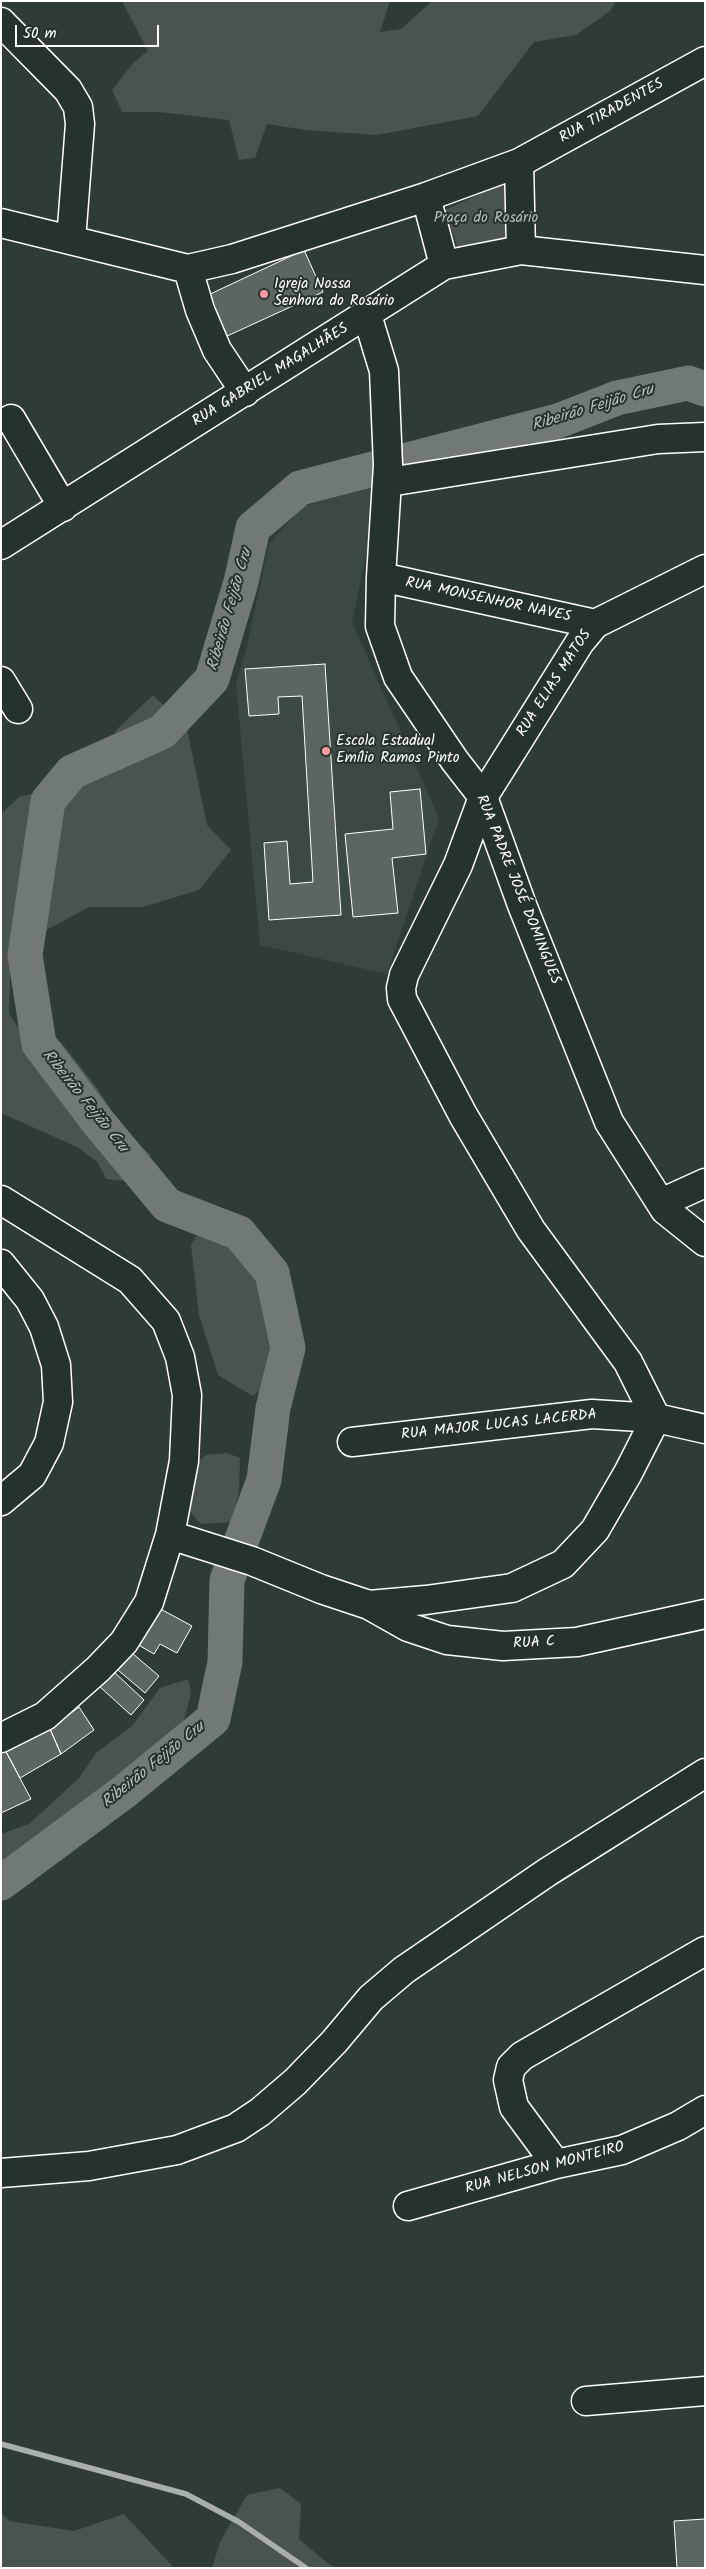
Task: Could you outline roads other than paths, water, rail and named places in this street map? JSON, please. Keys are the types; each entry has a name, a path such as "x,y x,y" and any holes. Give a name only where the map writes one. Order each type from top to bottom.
{"street":[{"path":"1,22 68,90 78,107 80,124 71,240"},
{"name":"RUA TIRADENTES","path":"188,269 232,258 426,197 519,163 705,60"},
{"path":"519,163 521,250"},
{"path":"426,197 444,265"},
{"path":"5,230 71,240 188,269 200,310 217,350 245,392"},
{"name":"RUA GABRIEL MAGALHÃES","path":"1,545 368,315 444,265 521,250 705,270"},
{"name":"RUA PADRE JOSÉ DOMINGUES","path":"368,315 384,371 389,474 381,577 380,626 398,677 455,762 483,797 522,905 609,1122 663,1207 705,1242"},
{"path":"11,419 63,506"},
{"path":"389,474 658,439 705,437"},
{"name":"RUA ELIAS MATOS","path":"656,1418 628,1362 531,1230 463,1115 402,1000 404,975 458,865 483,797 562,669 595,624 705,569"},
{"name":"RUA MONSENHOR NAVES","path":"381,577 595,624"},
{"path":"1,681 18,709"},
{"path":"705,1183 663,1207 705,1258"},
{"path":"1,1200 130,1280 166,1321 180,1357 187,1395 184,1462 170,1535 149,1602 124,1642 98,1670 44,1716 1,1738"},
{"path":"1,1264 30,1300 44,1327 56,1365 58,1402 49,1443 32,1475 1,1501"},
{"name":"RUA MAJOR LUCAS LACERDA","path":"352,1442 592,1414 656,1418 705,1429"},
{"path":"170,1535 252,1561 321,1589 369,1605 426,1600 512,1588 563,1564 595,1530 628,1473 656,1418"},
{"name":"RUA C","path":"369,1605 408,1627 447,1640 502,1646 576,1642 705,1614"},
{"path":"1,2173 89,2166 177,2150 236,2128 260,2112 294,2082 334,2042 371,1998 399,1974 549,1872 705,1773"},
{"path":"556,2164 514,2107 508,2080 511,2067 522,2056 705,1951"},
{"name":"RUA NELSON MONTEIRO","path":"408,2206 556,2164 622,2150 678,2126 705,2110"},
{"path":"586,2401 705,2391"}],"waterway":[{"name":"Ribeirão Feijão Cru","path":"1,1883 125,1791 213,1719 225,1662 227,1580 264,1480 273,1408 288,1348 272,1273 239,1233 167,1205 98,1122 39,1044 25,955 48,801 72,772 162,732 212,679 241,582 253,528 300,488 558,421 617,398 688,383 705,389"},
{"path":"1,2444 186,2494 239,2522 306,2568"}],"place":[{"name":"Igreja Nossa Senhora do Rosário","path":"264,294"},
{"name":"Escola Estadual Emílio Ramos Pinto","path":"326,751"}],"park label":[{"name":"Praça do Rosário","path":"486,219"}]}
